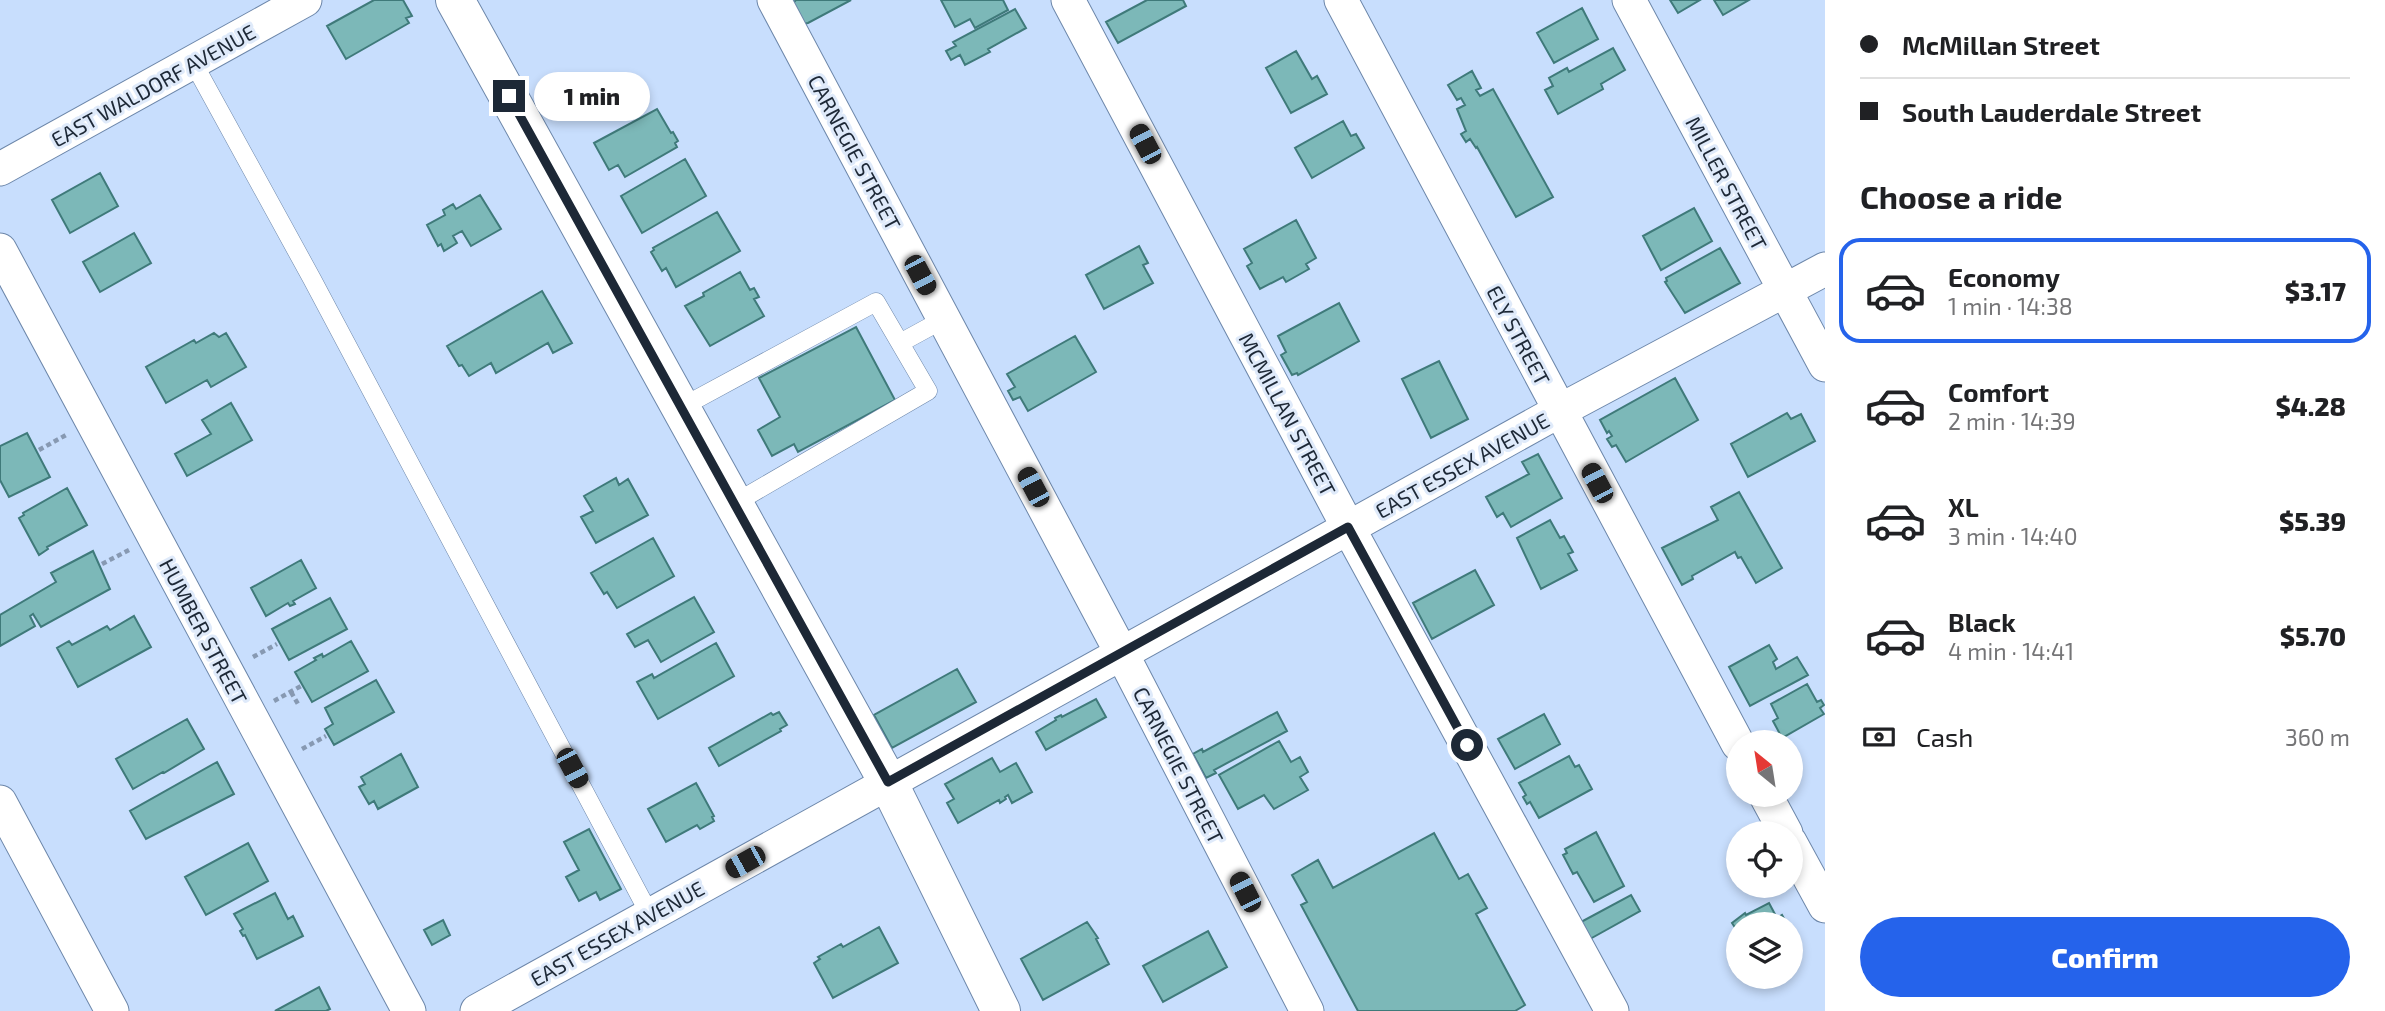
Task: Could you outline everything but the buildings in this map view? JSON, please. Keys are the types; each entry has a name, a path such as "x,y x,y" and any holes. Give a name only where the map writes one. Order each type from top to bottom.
{"street":[{"name":"EAST WALDORF AVENUE","path":"0,169 194,64 305,0"},
{"path":"455,0 888,782 1000,1011"},
{"name":"CARNEGIE STREET","path":"774,0 1122,654 1307,1011"},
{"name":"MCMILLAN STREET","path":"1068,0 1348,527 1612,1011"},
{"name":"ELY STREET","path":"1340,0 1730,730"},
{"name":"MILLER STREET","path":"1629,0 1825,365"},
{"name":"HUMBER STREET","path":"0,250 409,1011"},
{"name":"EAST ESSEX AVENUE","path":"477,1011 1348,527 1825,269"},
{"path":"0,802 112,1011"},
{"path":"1803,866 1825,906"}],"lane":[{"path":"194,64 312,279 650,915"},
{"path":"682,407 876,302 928,391 735,502"},
{"path":"900,343 944,319"}],"path":[{"path":"39,450 62,437"},
{"path":"102,564 124,552"},
{"path":"250,659 277,644"},
{"path":"273,702 301,686"},
{"path":"291,692 298,704"},
{"path":"299,750 326,736"}],"route":[{"path":"509,96 888,782 1348,527 1467,745"}]}
